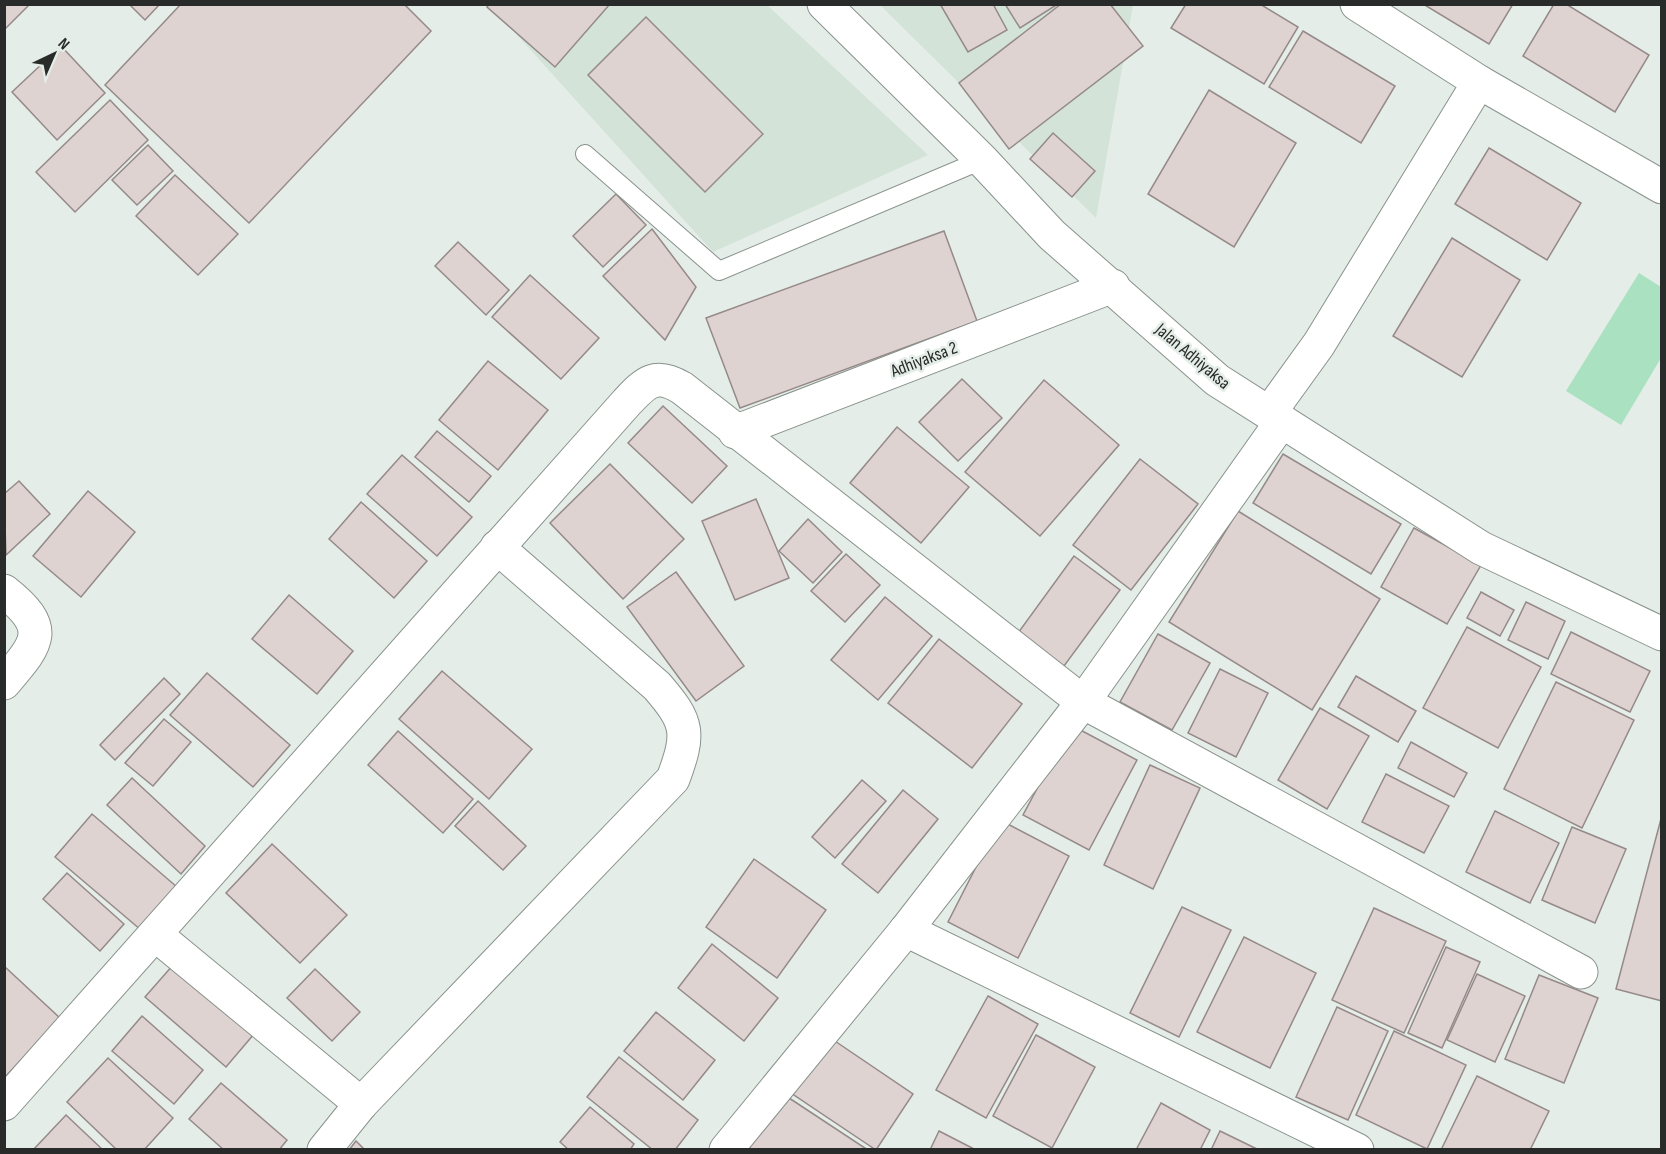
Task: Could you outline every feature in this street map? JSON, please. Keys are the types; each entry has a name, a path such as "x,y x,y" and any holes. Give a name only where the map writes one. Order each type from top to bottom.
{"street":[{"name":"Jalan Adhiyaksa","path":"824,4 982,160 1052,235 1113,286 1217,380 1481,548 1662,634"},
{"path":"1358,4 1479,82 1662,187"},
{"path":"726,1149 906,930 1083,702 1276,417 1479,82"},
{"name":"Adhiyaksa 2","path":"735,432 1113,286"},
{"path":"4,1104 646,382 667,379 682,388 735,432 1083,702 1581,972"},
{"path":"324,1149 361,1104 673,779 680,762 686,729 675,707 657,686 498,547"},
{"path":"4,591 19,603 34,621 36,638 29,654 4,683"},
{"path":"906,930 1357,1149"},
{"path":"156,934 361,1104"}],"lane":[{"path":"585,154 719,271 982,160"}],"shaded area":[{"path":"490,5 767,5 928,155 713,252"},
{"path":"880,5 1133,5 1096,218"}],"green space":[{"path":"1639,273 1661,287 1661,358 1621,425 1566,391"}],"building":[{"path":"4,4 30,4 4,30"},
{"path":"129,4 160,4 145,20"},
{"path":"181,4 404,4 431,31 249,223 105,85"},
{"path":"489,4 610,4 555,67 487,7"},
{"path":"940,4 993,4 1007,30 968,52"},
{"path":"1005,4 1058,4 1020,28"},
{"path":"1061,4 1110,4 1143,46 1009,149 959,83"},
{"path":"1186,4 1260,4 1298,27 1264,84 1171,28"},
{"path":"1423,4 1513,4 1489,44"},
{"path":"1554,4 1566,4 1649,55 1615,112 1523,56"},
{"path":"646,17 763,134 705,192 588,75"},
{"path":"1303,31 1395,86 1361,143 1269,87"},
{"path":"61,46 105,93 57,140 12,92"},
{"path":"1209,90 1296,143 1234,247 1148,194"},
{"path":"110,100 148,140 75,212 36,172"},
{"path":"1053,133 1095,171 1072,197 1030,159"},
{"path":"148,145 173,171 137,205 112,180"},
{"path":"1489,148 1581,203 1547,260 1455,204"},
{"path":"175,175 238,234 198,275 136,216"},
{"path":"616,194 646,225 603,267 573,236"},
{"path":"652,229 696,287 665,340 603,276"},
{"path":"944,231 977,321 740,408 706,318"},
{"path":"1452,238 1520,280 1462,377 1393,336"},
{"path":"458,242 509,290 486,315 435,266"},
{"path":"530,275 599,338 561,379 492,317"},
{"path":"488,361 548,410 498,470 439,420"},
{"path":"962,379 1002,418 958,461 919,422"},
{"path":"1044,380 1119,445 1040,536 965,472"},
{"path":"663,406 727,466 692,503 628,443"},
{"path":"897,427 969,487 921,543 850,483"},
{"path":"437,431 491,476 469,502 415,457"},
{"path":"1283,454 1401,524 1371,574 1253,503"},
{"path":"402,455 472,517 437,556 367,494"},
{"path":"1140,459 1198,504 1131,590 1073,545"},
{"path":"610,464 684,539 623,599 550,523"},
{"path":"19,481 50,514 6,555 4,494"},
{"path":"88,491 135,532 81,597 33,556"},
{"path":"756,499 789,578 735,600 702,521"},
{"path":"361,502 427,561 394,598 329,539"},
{"path":"1238,511 1380,599 1312,710 1169,622"},
{"path":"808,519 842,552 813,583 779,551"},
{"path":"1414,528 1481,565 1447,624 1381,587"},
{"path":"846,554 880,585 845,622 811,591"},
{"path":"1074,556 1120,590 1064,666 1018,633"},
{"path":"676,572 744,666 696,701 627,607"},
{"path":"1481,592 1514,610 1500,636 1467,618"},
{"path":"289,595 353,651 317,694 252,639"},
{"path":"885,597 932,636 878,700 831,660"},
{"path":"1526,602 1565,621 1548,659 1508,640"},
{"path":"1467,627 1541,667 1498,748 1423,708"},
{"path":"1571,632 1650,671 1630,712 1551,674"},
{"path":"1158,634 1210,663 1172,730 1120,702"},
{"path":"939,639 1022,704 972,768 888,703"},
{"path":"1220,669 1268,693 1236,757 1188,733"},
{"path":"442,671 532,749 489,799 399,719"},
{"path":"207,673 290,745 253,787 170,715"},
{"path":"1356,676 1416,711 1398,742 1338,707"},
{"path":"164,678 180,694 115,760 100,745"},
{"path":"1556,682 1634,720 1582,828 1504,789"},
{"path":"1320,708 1369,736 1327,809 1278,780"},
{"path":"164,719 191,742 153,786 125,763"},
{"path":"1071,725 1137,760 1089,850 1023,815"},
{"path":"398,731 473,799 443,833 368,765"},
{"path":"1411,742 1467,773 1454,797 1398,768"},
{"path":"1150,765 1200,788 1153,889 1104,865"},
{"path":"1386,774 1449,806 1424,853 1362,822"},
{"path":"132,778 205,846 181,874 107,805"},
{"path":"862,780 886,801 835,858 812,837"},
{"path":"903,790 938,819 878,893 842,864"},
{"path":"478,801 526,846 503,870 455,826"},
{"path":"1495,811 1559,843 1530,903 1466,872"},
{"path":"92,814 177,887 141,930 55,857"},
{"path":"1662,815 1662,1001 1616,989"},
{"path":"1000,820 1069,856 1018,958 948,922"},
{"path":"1572,827 1626,849 1595,923 1542,900"},
{"path":"272,844 347,915 300,963 226,893"},
{"path":"754,859 826,910 777,978 706,927"},
{"path":"67,873 124,924 100,951 43,899"},
{"path":"1182,907 1231,930 1179,1037 1130,1013"},
{"path":"1374,908 1446,941 1404,1033 1332,1000"},
{"path":"1244,937 1316,973 1270,1068 1197,1032"},
{"path":"712,944 778,998 744,1041 678,988"},
{"path":"1446,947 1480,962 1442,1048 1408,1033"},
{"path":"173,965 254,1034 226,1067 145,997"},
{"path":"4,966 60,1018 6,1076 4,1075"},
{"path":"315,969 360,1012 332,1041 287,998"},
{"path":"1477,974 1525,996 1495,1062 1447,1040"},
{"path":"1539,975 1598,998 1564,1083 1505,1059"},
{"path":"988,996 1038,1024 986,1118 936,1090"},
{"path":"1337,1007 1388,1031 1348,1120 1296,1097"},
{"path":"656,1012 715,1060 683,1100 624,1051"},
{"path":"142,1016 203,1070 174,1104 112,1051"},
{"path":"1394,1031 1466,1065 1427,1149 1356,1115"},
{"path":"826,1035 913,1094 876,1150 788,1091"},
{"path":"1036,1035 1095,1067 1052,1148 993,1116"},
{"path":"619,1057 698,1120 675,1150 653,1150 587,1097"},
{"path":"108,1058 173,1118 144,1150 117,1150 67,1102"},
{"path":"1477,1076 1549,1111 1530,1150 1441,1150"},
{"path":"221,1083 287,1140 279,1150 224,1150 189,1119"},
{"path":"783,1094 868,1150 748,1150"},
{"path":"1161,1103 1210,1130 1200,1150 1136,1150"},
{"path":"590,1107 634,1144 630,1150 569,1150 560,1142"},
{"path":"66,1115 103,1150 33,1150"},
{"path":"939,1131 976,1150 930,1150"},
{"path":"1220,1131 1259,1150 1211,1150"},
{"path":"356,1141 365,1150 349,1150"}]}
